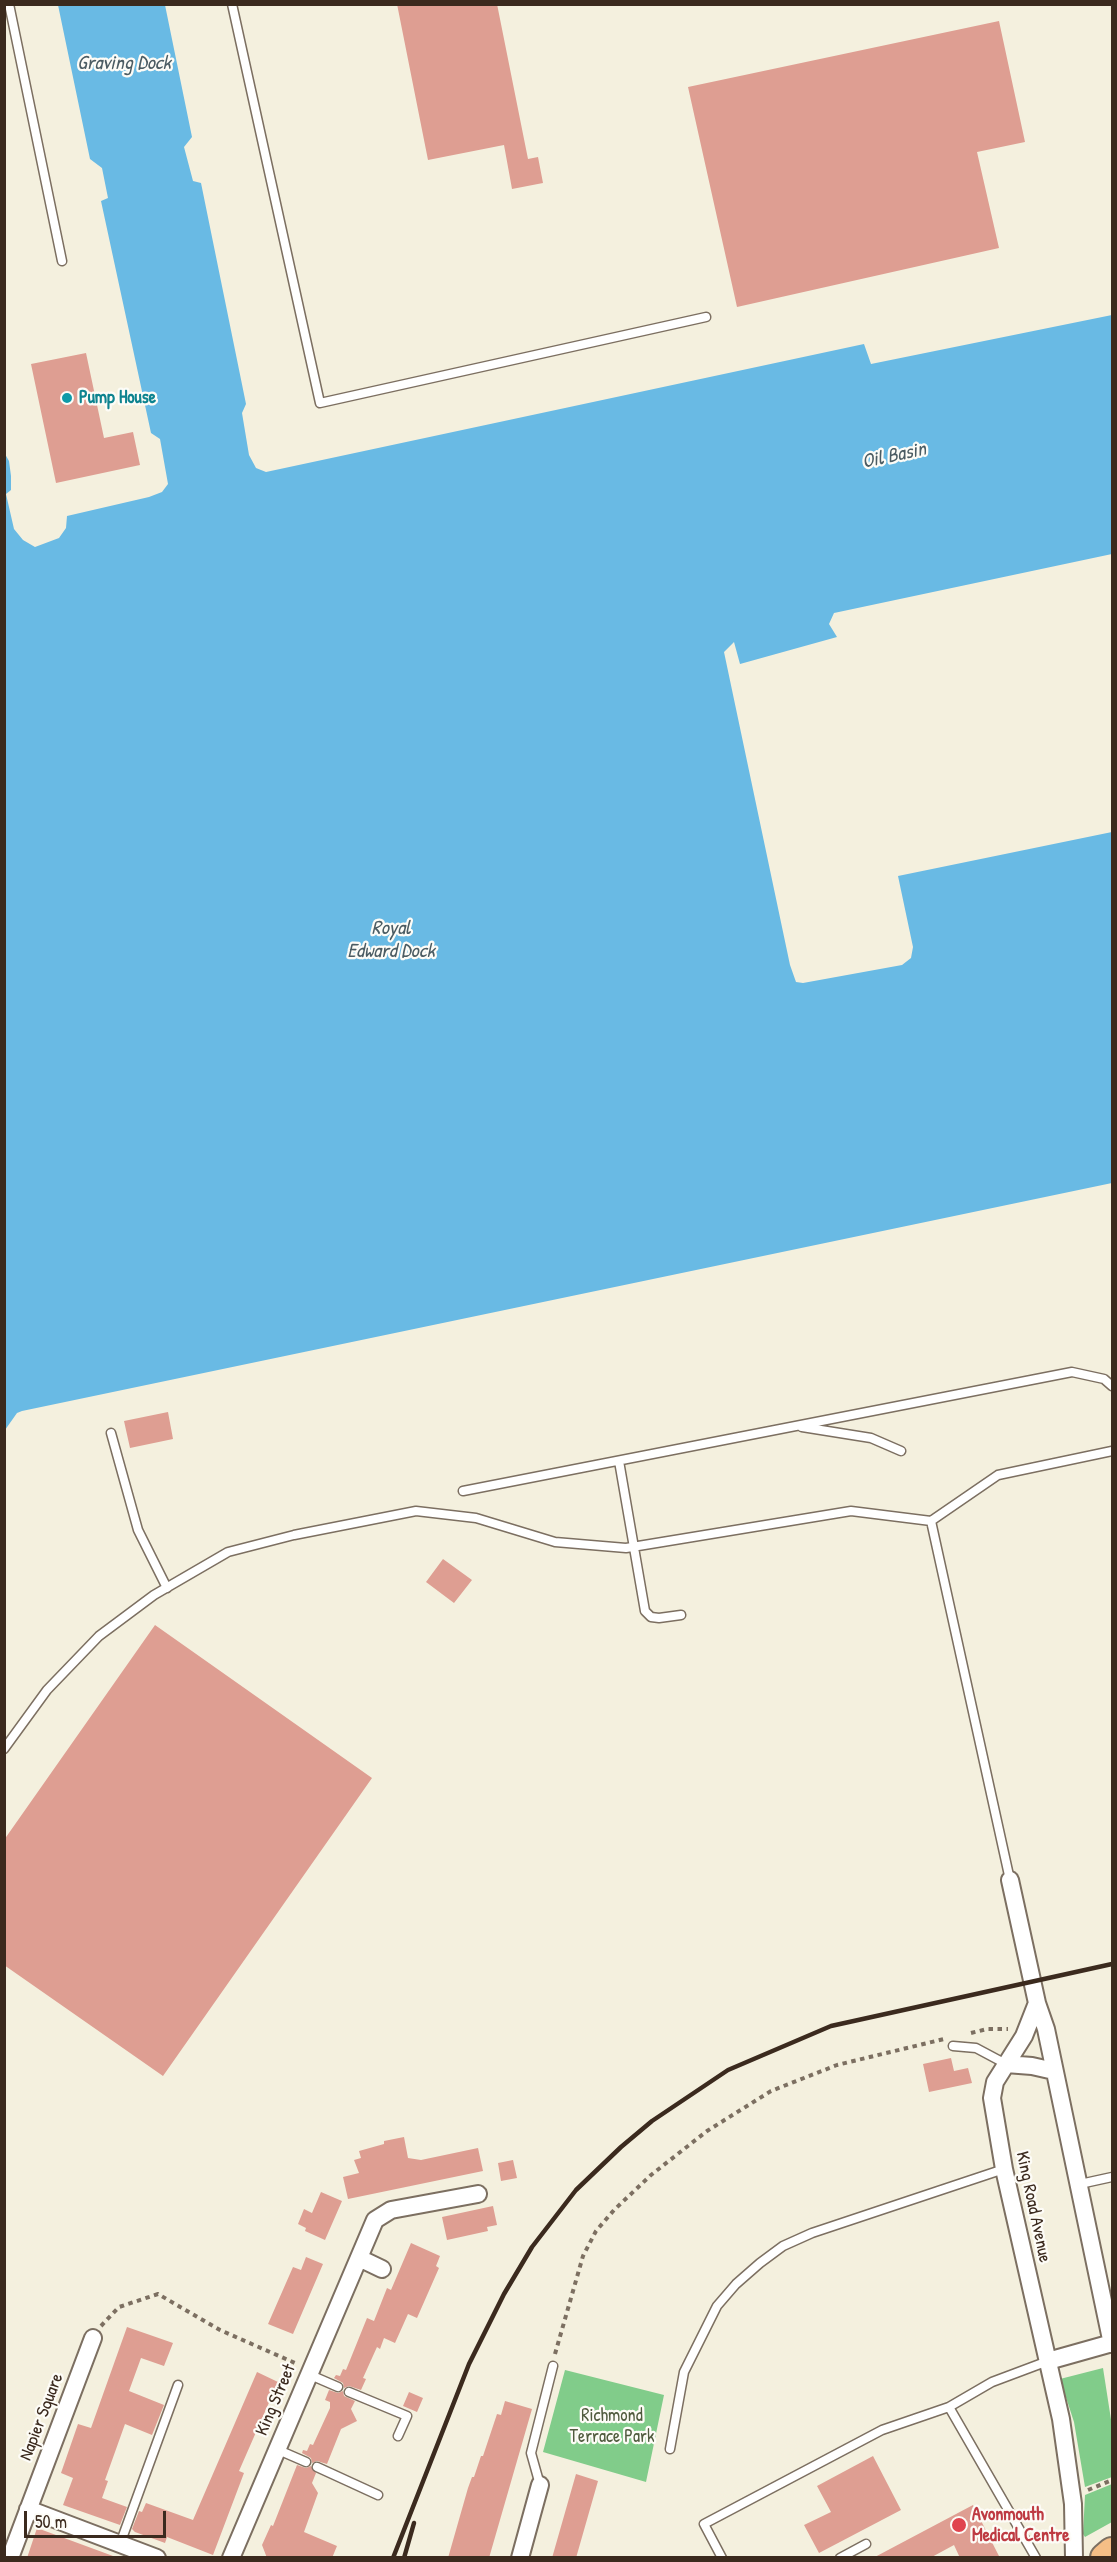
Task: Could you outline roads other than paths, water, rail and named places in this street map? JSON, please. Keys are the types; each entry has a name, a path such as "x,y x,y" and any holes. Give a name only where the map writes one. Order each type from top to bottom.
{"highway":[{"path":"1105,2558 1113,2552"}],"street":[{"path":"1010,1880 1037,2003 1046,2029 1112,2343 1048,2361"},
{"name":"King Road Avenue","path":"1037,2003 1024,2036 995,2082 992,2098 1004,2169 1060,2419 1072,2497 1074,2558"},
{"path":"1006,2064 1054,2071"},
{"name":"King Street","path":"231,2558 375,2220 392,2210 478,2194"},
{"path":"359,2258 382,2268"},
{"name":"Napier Square","path":"10,2558 93,2338"},
{"path":"520,2558 540,2485"},
{"path":"28,2509 157,2558"}],"lane":[{"path":"9,4 62,261"},
{"path":"232,4 320,403 706,317"},
{"path":"463,1491 1072,1372 1104,1379 1113,1386"},
{"path":"796,1426 871,1437 901,1451"},
{"path":"111,1433 138,1530 167,1588"},
{"path":"4,1749 47,1690 99,1636 167,1588 228,1552 294,1535 416,1511 476,1518 555,1542 626,1548 851,1511 932,1521 998,1475 1113,1451"},
{"path":"619,1461 645,1611 651,1617 658,1618 681,1615"},
{"path":"932,1521 1010,1880"},
{"path":"953,2046 976,2048 1006,2064"},
{"path":"670,2449 684,2372 717,2306 736,2284 760,2263 783,2246 812,2233 1004,2169"},
{"path":"1080,2184 1113,2177"},
{"path":"722,2558 704,2524 882,2430 949,2407 992,2382 1048,2361"},
{"path":"540,2485 531,2453 553,2366"},
{"path":"308,2373 338,2387"},
{"path":"120,2544 178,2385"},
{"path":"349,2392 407,2416 398,2436"},
{"path":"949,2407 1035,2558"},
{"path":"276,2449 306,2462"},
{"path":"316,2467 378,2495"},
{"path":"840,2558 866,2544"}],"water":[{"name":"Royal Edward Dock","path":"58,5 165,5 192,137 184,147 193,181 201,183 246,404 242,413 249,455 256,468 266,472 864,344 871,364 1112,315 1112,554 834,613 829,624 837,637 740,664 734,642 724,652 790,965 796,982 803,983 902,965 911,958 913,947 898,876 1112,832 1112,1183 22,1411 17,1413 5,1430 5,454 9,461 11,476 11,490 6,494 14,529 23,540 35,547 59,538 66,528 67,516 149,497 162,492 168,484 160,439 151,433 101,201 108,198 102,168 90,159"}],"railway":[{"path":"393,2558 469,2364 504,2294 532,2247 576,2190 652,2121 728,2070 831,2026 1112,1964"},
{"path":"404,2558 414,2523"}],"place":[{"name":"Pump House","path":"67,398"},
{"name":"Avonmouth Medical Centre","path":"959,2525"}],"water label":[{"name":"Graving Dock","path":"124,64"},
{"name":"Oil Basin","path":"894,456"}],"park label":[{"name":"Richmond Terrace Park","path":"612,2426"}]}
